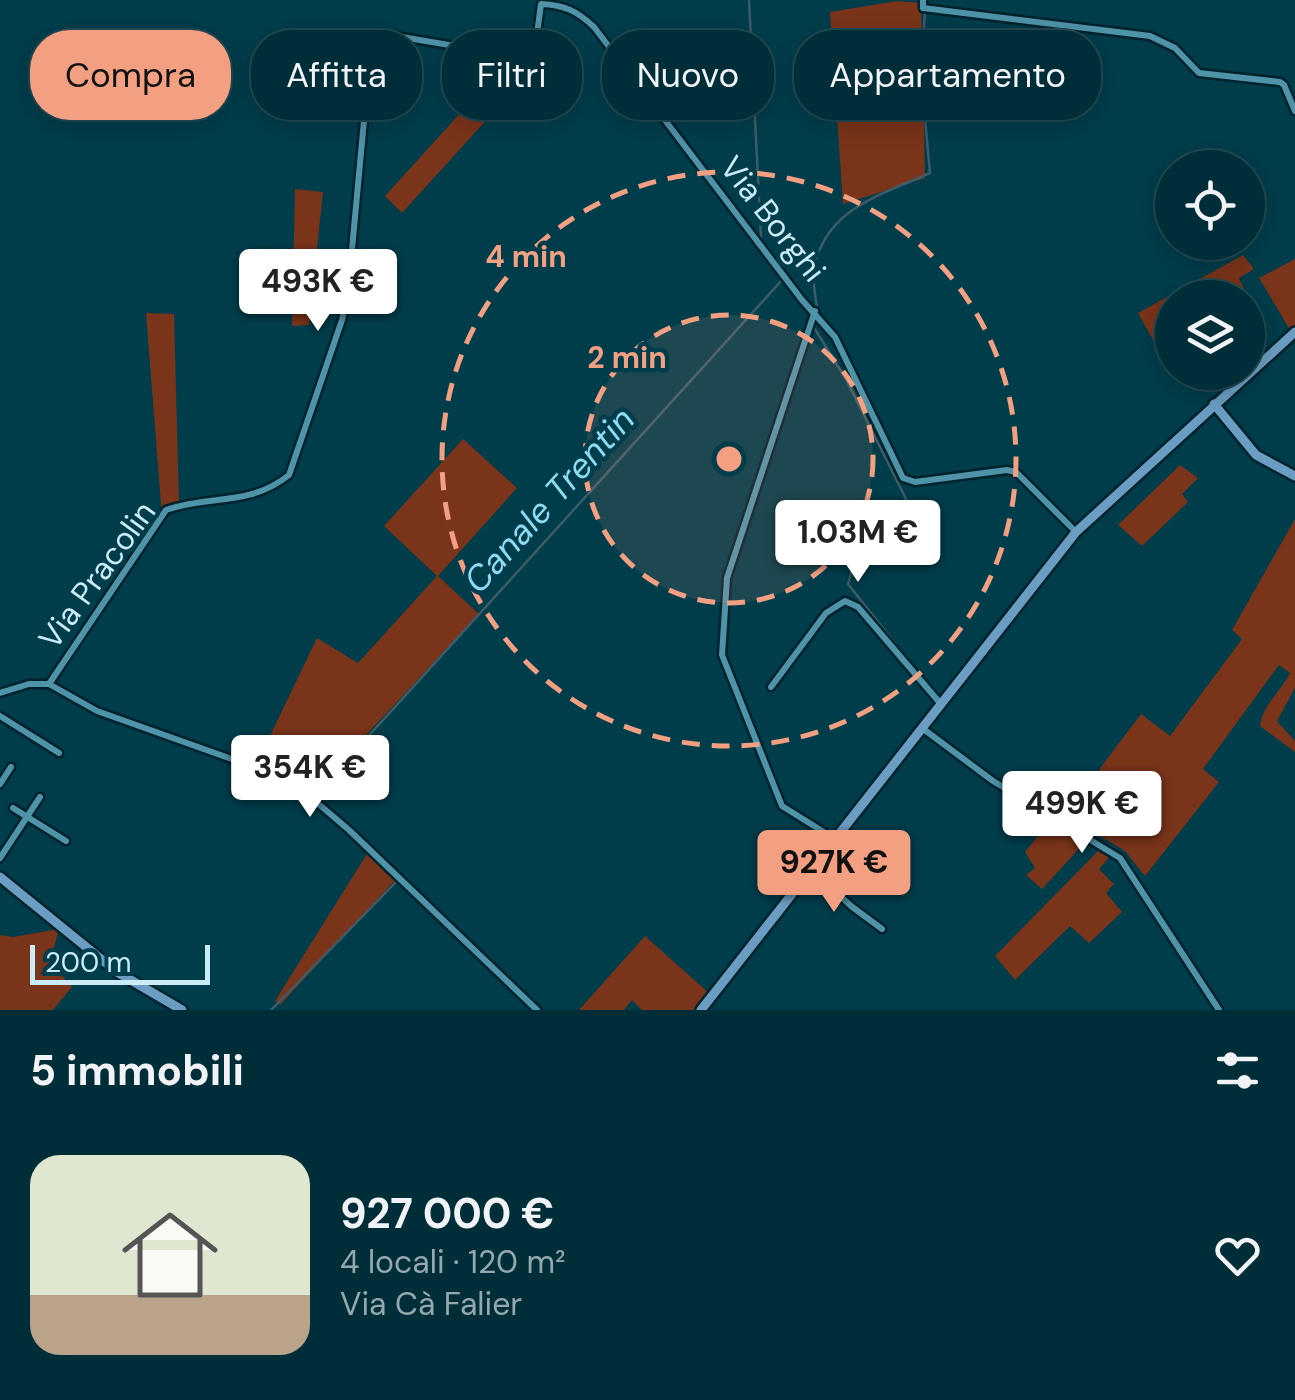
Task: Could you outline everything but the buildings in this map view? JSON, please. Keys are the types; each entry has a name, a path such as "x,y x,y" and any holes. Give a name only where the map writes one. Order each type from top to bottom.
{"main road":[{"path":"702,1010 1076,532 1295,332"},
{"path":"1214,404 1256,455 1295,476"},
{"path":"0,876 117,972 182,1010"}],"street":[{"name":"Via Borghi","path":"541,4 560,5 578,12 594,28 814,311 727,578 722,656 782,806 835,838"},
{"name":"Via Pracolin","path":"0,693 29,684 48,684 166,510 186,503 270,490 288,475 342,320 348,292 372,35 378,32 451,48 526,58 535,50 541,4"},
{"path":"923,4 1150,36 1175,48 1198,73 1280,82 1295,110"},
{"path":"814,311 835,337 903,478 915,482 1016,472 1076,532"},
{"path":"772,687 826,613 845,601 858,607 940,704"},
{"path":"48,684 97,711 243,764 301,790 537,1010"},
{"path":"0,716 59,753"},
{"path":"921,727 993,781 1120,858 1220,1010"},
{"path":"0,784 12,766"},
{"path":"0,858 40,797"},
{"path":"13,808 66,841"},
{"path":"811,869 856,911 882,928"}],"shaded area":[{"path":"897,1 921,3 922,30 831,30 830,12"},
{"path":"454,120 486,120 402,213 385,196"},
{"path":"837,120 924,120 925,178 843,204"},
{"path":"295,189 323,192 309,325 292,326"},
{"path":"1295,259 1295,325 1290,330 1265,288 1265,280 1259,278"},
{"path":"1234,260 1247,260 1254,269 1240,280 1198,280"},
{"path":"1155,304 1155,344 1138,313"},
{"path":"146,313 174,314 179,504 171,505 162,517"},
{"path":"463,439 517,488 438,576 479,614 310,795 295,780 256,765 317,638 358,663 437,576 384,526"},
{"path":"1180,465 1198,478 1182,494 1188,502 1142,546 1118,525"},
{"path":"1295,519 1295,688 1277,721 1295,741 1295,752 1260,726 1268,705 1290,673 1279,665 1203,769 1219,782 1145,876 1125,851 1065,815 1141,714 1170,736 1242,639 1232,630"},
{"path":"1053,818 1088,839 1042,889 1026,875 1035,868 1025,852"},
{"path":"1102,847 1112,854 1099,869 1114,884 1106,893 1122,912 1089,943 1070,926 1015,980 995,956"},
{"path":"370,849 398,877 280,1005 275,1001"},
{"path":"59,929 50,962 72,987 53,1010 0,1010 0,935 13,937"},
{"path":"645,936 709,993 695,1010 642,1010 632,1000 624,1010 579,1010"}],"waterway":[{"name":"Canale Trentin","path":"749,0 761,238 758,242"},
{"path":"817,309 814,270 829,232 842,218 874,197 930,173 921,76 925,11"},
{"name":"Canale Trentin","path":"316,794 783,279"},
{"path":"813,326 846,379 921,529 855,560 848,584 912,665"},
{"name":"Canale Trentin","path":"271,1010 397,881 334,821"}]}
